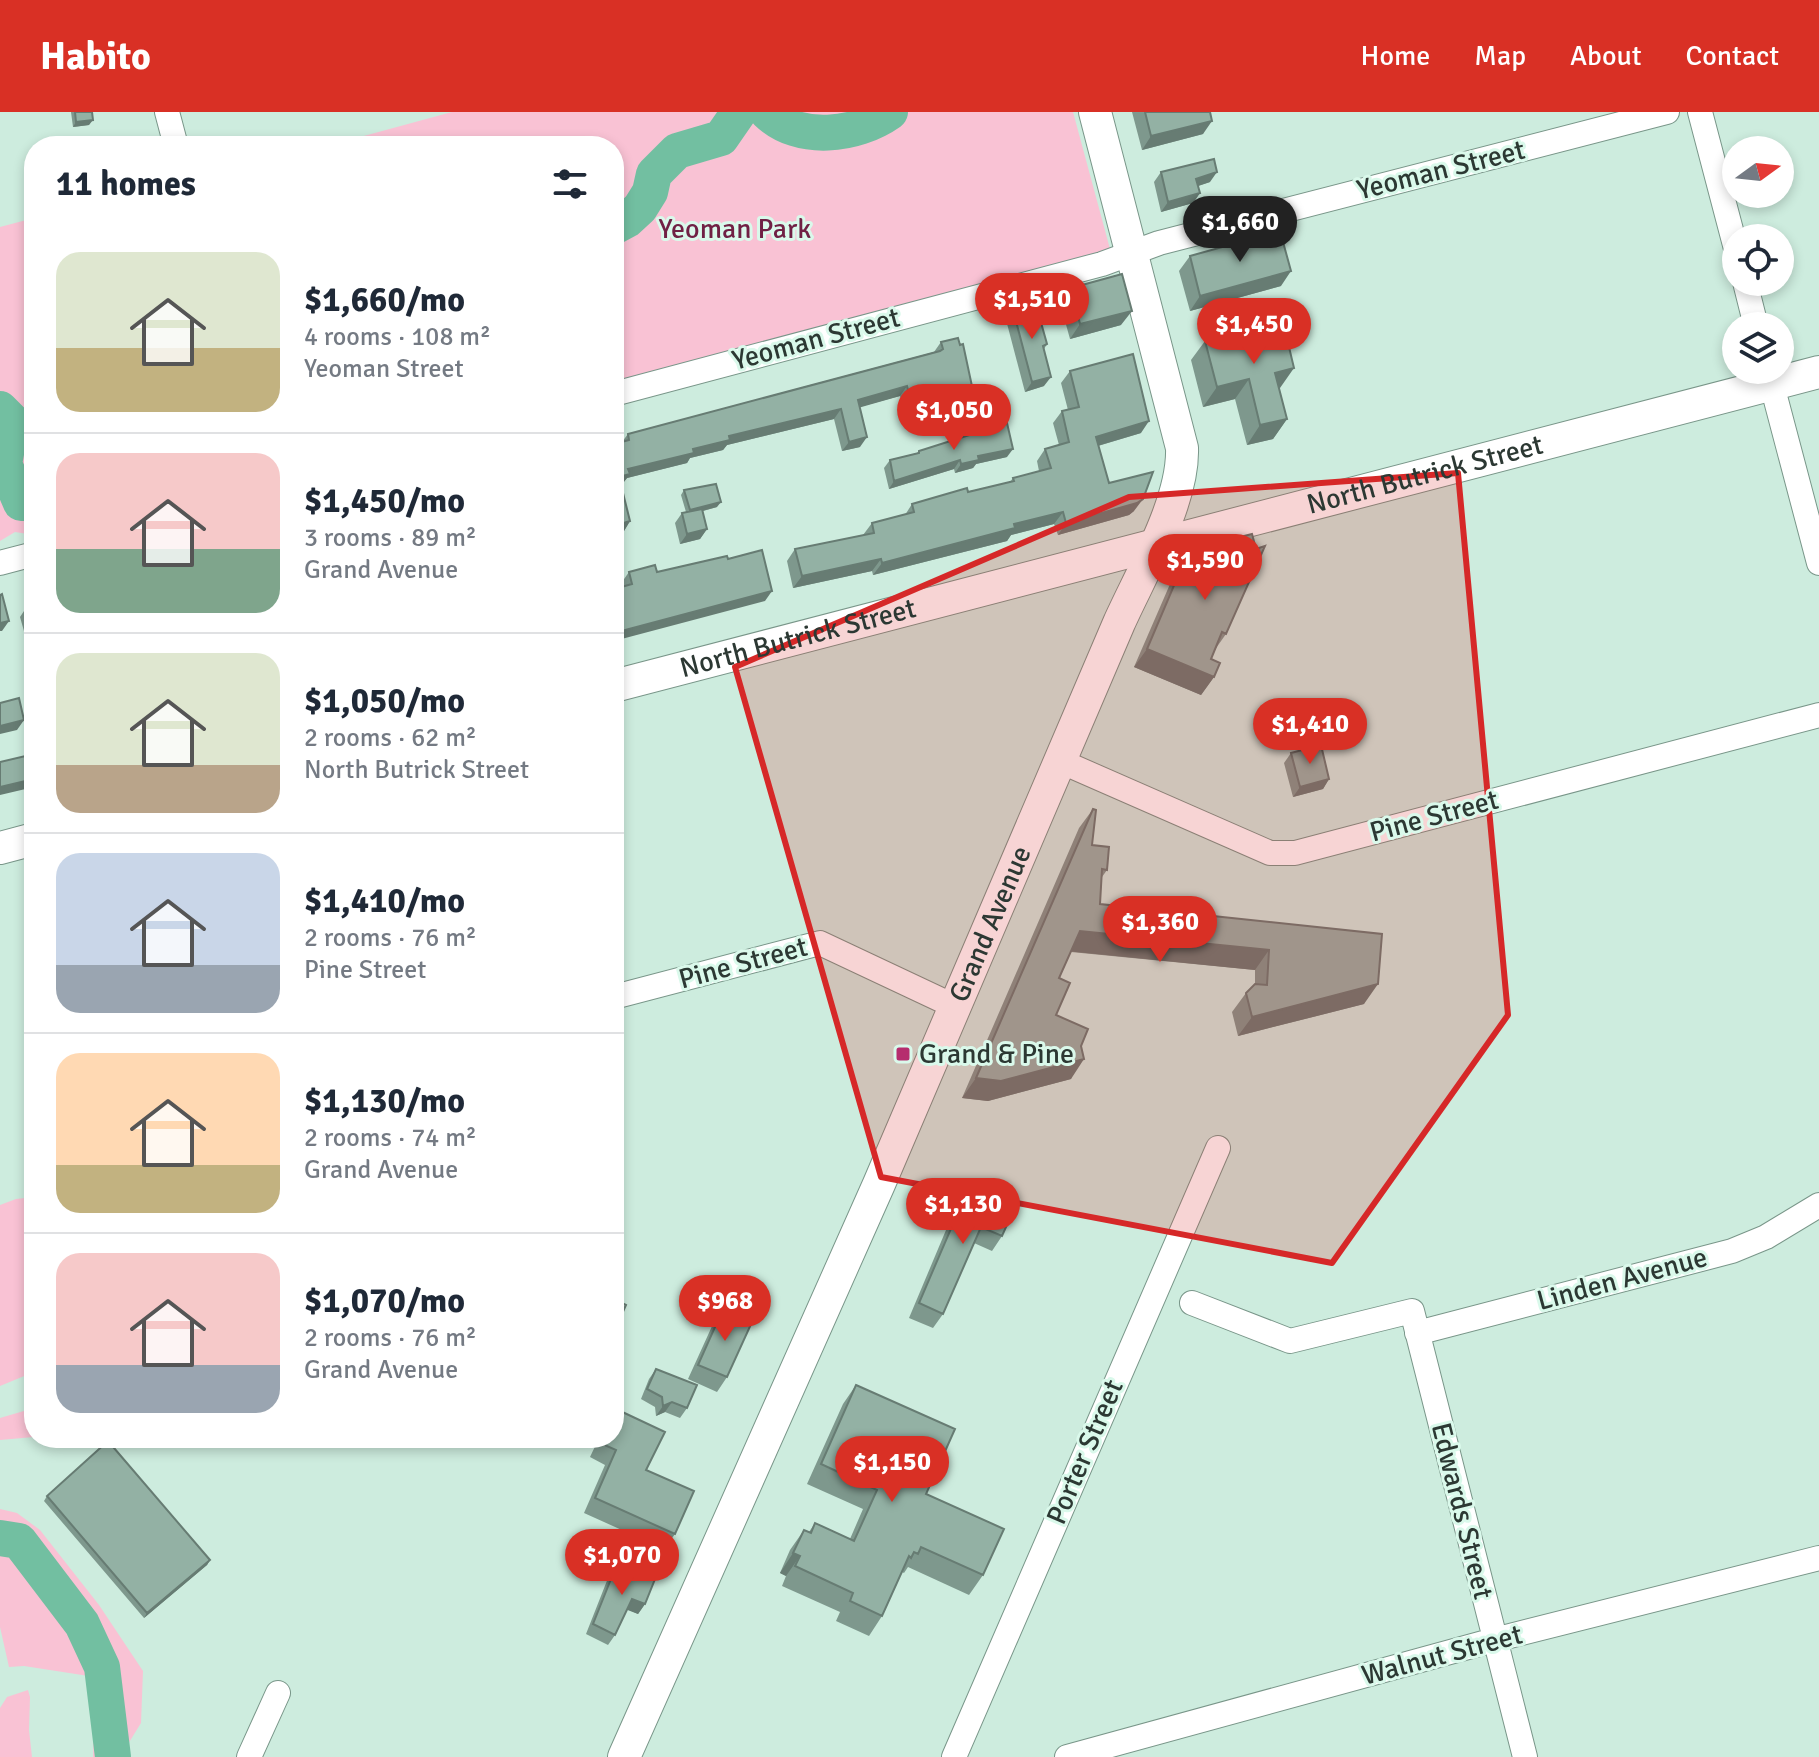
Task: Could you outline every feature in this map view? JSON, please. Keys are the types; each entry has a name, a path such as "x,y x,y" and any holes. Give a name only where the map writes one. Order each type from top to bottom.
{"main road":[{"name":"Grand Avenue","path":"624,1757 956,1007 1155,544 1182,472 1182,448 1095,112"},
{"name":"North Butrick Street","path":"1794,375 1819,372"},
{"name":"North Butrick Street","path":"624,683 1155,544 1744,384"},
{"path":"0,848 24,842"}],"street":[{"path":"167,112 173,136"},
{"name":"Yeoman Street","path":"624,391 1102,264 1159,243 1667,112"},
{"path":"1700,112 1729,224"},
{"path":"1772,384 1819,563"},
{"path":"0,563 24,557"},
{"name":"Pine Street","path":"1060,761 1270,853 1295,853 1819,715"},
{"name":"Pine Street","path":"624,994 820,943 956,1007"},
{"name":"Porter Street","path":"954,1757 1218,1148"},
{"name":"Linden Avenue","path":"1192,1303 1290,1341 1414,1322 1732,1251 1766,1237 1819,1205"},
{"name":"Edwards Street","path":"1414,1322 1525,1757"},
{"name":"Walnut Street","path":"1067,1757 1494,1640 1819,1558"},
{"path":"249,1757 278,1693"}],"highlighted area":[{"path":"1458,473 1508,1015 1332,1263 881,1177 735,667 1129,497"}],"green space":[{"name":"Yeoman Park","path":"452,112 1073,112 1110,249 624,382 624,136 364,136"},
{"path":"24,221 24,533 15,532 0,541 0,227"},
{"path":"24,1198 24,1376 0,1386 0,1205"},
{"path":"24,1411 24,1438 0,1440 0,1418"},
{"path":"0,1509 17,1513 40,1530 99,1605 143,1671 141,1723 120,1757 93,1757 95,1677 24,1666 9,1667 0,1627"},
{"path":"28,1690 32,1757 0,1757 0,1708 7,1697"}],"building":[{"path":"75,112 92,112 93,120 76,122"},
{"path":"1145,112 1210,112 1212,121 1151,136"},
{"path":"1214,159 1217,172 1196,179 1200,193 1168,202 1161,172"},
{"path":"1280,231 1291,271 1200,296 1190,256"},
{"path":"1122,274 1132,311 1080,324 1071,288"},
{"path":"1031,301 1047,344 1043,346 1051,377 1032,382 1012,306"},
{"path":"1283,322 1294,368 1275,373 1287,419 1260,425 1249,379 1217,387 1205,341"},
{"path":"958,338 960,345 963,344 976,405 915,419 907,386 858,400 867,437 849,442 841,409 729,436 730,440 693,449 694,453 628,469 630,474 624,476 624,441 629,440 628,434 940,351 943,349 941,342"},
{"path":"1133,354 1149,421 1096,437 1109,483 1153,472 1143,499 1066,523 1063,512 882,563 881,559 802,576 795,549 874,533 872,523 914,512 912,504 967,488 968,492 1014,481 1013,478 1051,468 1045,449 1069,442 1062,411 1079,407 1070,371"},
{"path":"1007,423 1013,449 978,456 979,460 961,464 960,460 894,481 890,460"},
{"path":"716,484 721,502 690,510 684,490"},
{"path":"624,497 630,521 624,523"},
{"path":"702,509 707,529 687,534 682,513"},
{"path":"1252,534 1256,549 1265,546 1226,634 1222,632 1211,659 1220,663 1214,677 1147,649 1189,550"},
{"path":"762,550 772,591 624,630 624,586 632,584 629,572 655,565 657,572 727,556 728,559"},
{"path":"0,595 9,621 0,623"},
{"path":"19,698 24,720 0,726 0,703"},
{"path":"1321,745 1329,779 1300,787 1291,753"},
{"path":"24,756 24,781 0,787 0,762"},
{"path":"1093,809 1096,810 1092,845 1109,847 1107,870 1102,869 1100,904 1382,934 1378,984 1252,1017 1246,993 1255,984 1267,985 1269,950 1080,931 1059,978 1070,983 1056,1015 1088,1029 1081,1046 1084,1059 1001,1081 976,1078"},
{"path":"980,1192 1015,1207 1002,1236 981,1227 943,1314 919,1303 965,1196 976,1201"},
{"path":"723,1309 752,1322 727,1377 698,1365"},
{"path":"656,1369 697,1385 687,1408 672,1402 663,1406 662,1397 647,1389"},
{"path":"856,1385 955,1429 926,1494 1004,1529 983,1575 921,1547 918,1554 914,1552 911,1558 909,1556 882,1616 850,1601 853,1593 795,1566 800,1556 793,1553 804,1530 811,1533 815,1523 854,1541 877,1490 821,1464"},
{"path":"624,1413 665,1432 646,1470 694,1491 675,1534 595,1498 616,1450 611,1448 624,1448"},
{"path":"100,1448 114,1448 210,1560 147,1613 47,1496"},
{"path":"617,1564 655,1579 645,1604 632,1599 615,1635 593,1624"}],"waterway":[{"path":"624,222 640,208 650,192 654,174 677,151 721,138 739,112"},
{"path":"767,112 795,128 828,133 861,126 890,112"},
{"path":"0,409 12,421 4,464 21,503 24,503"},
{"path":"0,1538 19,1541 82,1624 102,1667 113,1757"}],"place":[{"name":"Grand & Pine","path":"903,1054"}]}
